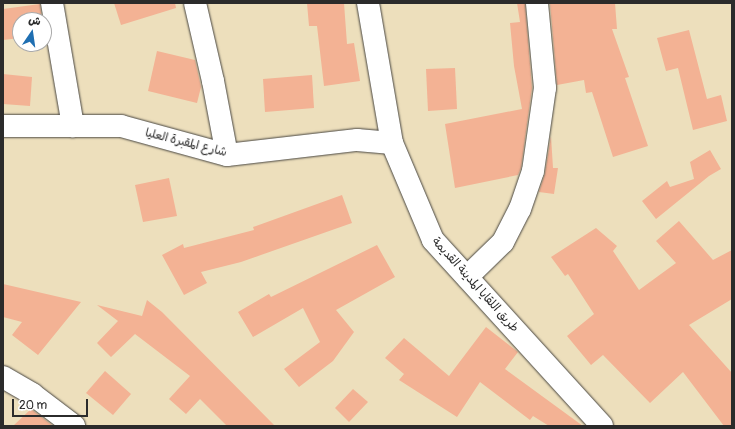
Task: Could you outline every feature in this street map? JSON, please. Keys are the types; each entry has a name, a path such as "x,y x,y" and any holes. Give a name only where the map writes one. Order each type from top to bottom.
{"street":[{"path":"52,3 73,126"},
{"path":"195,3 213,82 227,155"},
{"name":"طريق اللقايا المدينة القديمة","path":"368,3 392,143 433,240 602,426"},
{"path":"467,277 503,242 520,209 533,171 545,88 537,3"},
{"name":"شارع المقبرة العليا","path":"3,126 121,126 227,155 357,140 392,143"},
{"path":"3,377 32,394 74,426"}],"building":[{"path":"114,3 175,3 176,8 121,25"},
{"path":"307,3 344,3 347,44 354,43 360,81 324,86 317,26 309,26"},
{"path":"517,3 525,3 532,88 521,168 518,175 455,188 445,124 522,109 514,66 510,23 520,22"},
{"path":"550,3 615,3 617,29 612,29 629,77 625,78 648,146 613,157 592,92 586,93 584,80 557,85"},
{"path":"40,4 41,12 12,12 12,39 3,40 3,9"},
{"path":"689,30 707,99 721,95 727,121 693,130 678,68 666,71 657,38"},
{"path":"157,51 195,60 201,87 197,103 148,91"},
{"path":"455,68 457,109 428,111 426,69"},
{"path":"3,74 32,77 30,106 3,104"},
{"path":"312,75 314,108 265,112 263,79"},
{"path":"551,136 553,168 558,168 554,194 539,192 545,173"},
{"path":"710,150 721,169 709,176 656,219 642,201 667,181 670,187 694,179 690,162"},
{"path":"169,178 177,216 143,222 135,185"},
{"path":"342,195 352,223 241,262 201,272 207,283 184,295 162,255 183,244 184,248 254,230 253,227"},
{"path":"679,221 713,260 732,250 732,299 689,325 732,373 732,426 724,426 683,372 650,403 603,355 591,365 567,336 594,314 568,274 565,276 551,257 596,228 617,246 613,251 639,290 676,263 656,241"},
{"path":"377,245 395,277 336,310 354,332 333,361 299,387 284,369 320,342 303,308 253,337 238,312 269,294 271,297"},
{"path":"3,284 81,302 38,355 12,335 22,322 3,317"},
{"path":"147,300 162,312 275,426 227,426 200,399 186,414 169,399 190,376 135,334 111,357 97,343 118,321 97,305 142,316"},
{"path":"486,327 518,352 505,369 583,426 549,426 533,416 530,420 480,382 457,417 399,380 404,374 385,358 404,338 449,376"},
{"path":"105,371 131,394 113,415 86,393"},
{"path":"353,389 368,402 349,422 335,408"},
{"path":"31,409 53,426 13,426"}]}
